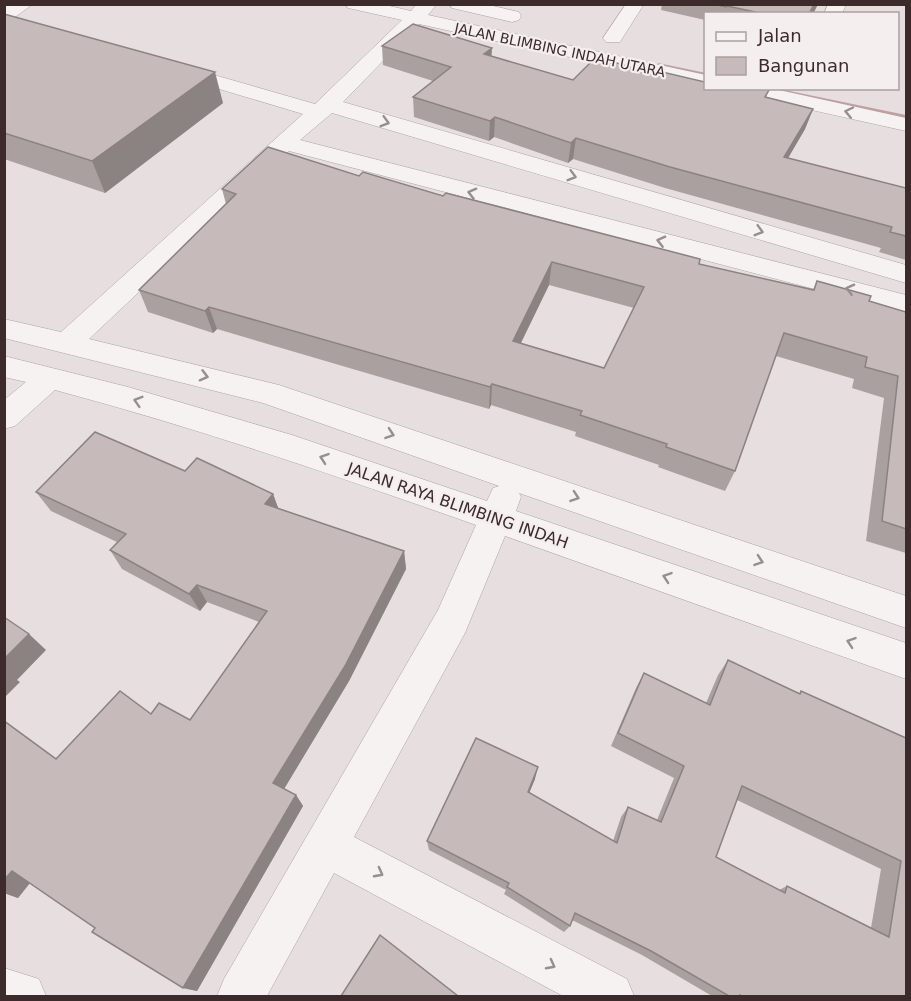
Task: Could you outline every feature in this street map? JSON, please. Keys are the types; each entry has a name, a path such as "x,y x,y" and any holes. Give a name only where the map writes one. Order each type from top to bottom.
{"street":[{"path":"4,18 24,4"},
{"name":"JALAN BLIMBING INDAH UTARA","path":"354,4 422,12 704,81"},
{"name":"JALAN BLIMBING INDAH UTARA","path":"458,4 525,19"},
{"path":"613,38 634,4"},
{"path":"67,344 323,109 422,12"},
{"path":"4,18 27,26"},
{"name":"JALAN BLIMBING INDAH UTARA","path":"591,33 636,44"},
{"path":"161,66 323,109 906,274"},
{"path":"749,90 906,125"},
{"path":"284,143 906,304"},
{"path":"4,328 268,393 906,612"},
{"name":"JALAN RAYA BLIMBING INDAH","path":"4,366 128,398 292,447 906,661"},
{"path":"4,418 50,378"},
{"path":"242,996 452,621 514,476"},
{"path":"327,846 610,996"},
{"path":"4,992 22,996"}],"building":[{"path":"713,4 814,4 810,12 756,12"},
{"path":"4,14 215,72 92,161 4,133"},
{"path":"413,24 492,48 484,54 573,80 596,57 648,72 650,69 704,82 704,90 769,90 765,97 813,109 784,157 906,188 906,236 890,232 892,227 670,167 576,138 571,143 495,117 490,121 413,97 451,67 382,46"},
{"path":"268,147 359,176 363,172 443,196 446,193 700,259 699,264 814,290 817,281 871,296 869,301 906,312 906,529 882,521 898,376 865,367 867,357 784,333 735,471 666,447 667,444 580,415 582,411 492,384 490,387 209,307 205,311 139,290 236,194 222,189","holes":["552,262 644,287 604,368 513,341"]},
{"path":"95,432 185,471 197,458 273,494 265,504 404,551 345,666 273,783 296,795 183,988 92,932 95,928 12,871 4,880 4,721 56,759 120,691 151,714 159,703 190,720 267,611 197,585 189,594 110,550 126,534 36,492"},
{"path":"4,617 29,634 4,659"},
{"path":"728,660 800,694 801,691 906,738 906,996 729,996 651,951 575,913 570,926 507,887 509,883 427,841 476,738 538,767 528,792 617,843 628,807 661,822 684,766 618,733 644,673 710,705","holes":["742,786 901,861 889,937 787,886 785,893 716,857"]},
{"path":"380,935 458,996 341,996"}],"waterway":[{"path":"661,65 704,75"},
{"path":"778,90 906,117"}]}
